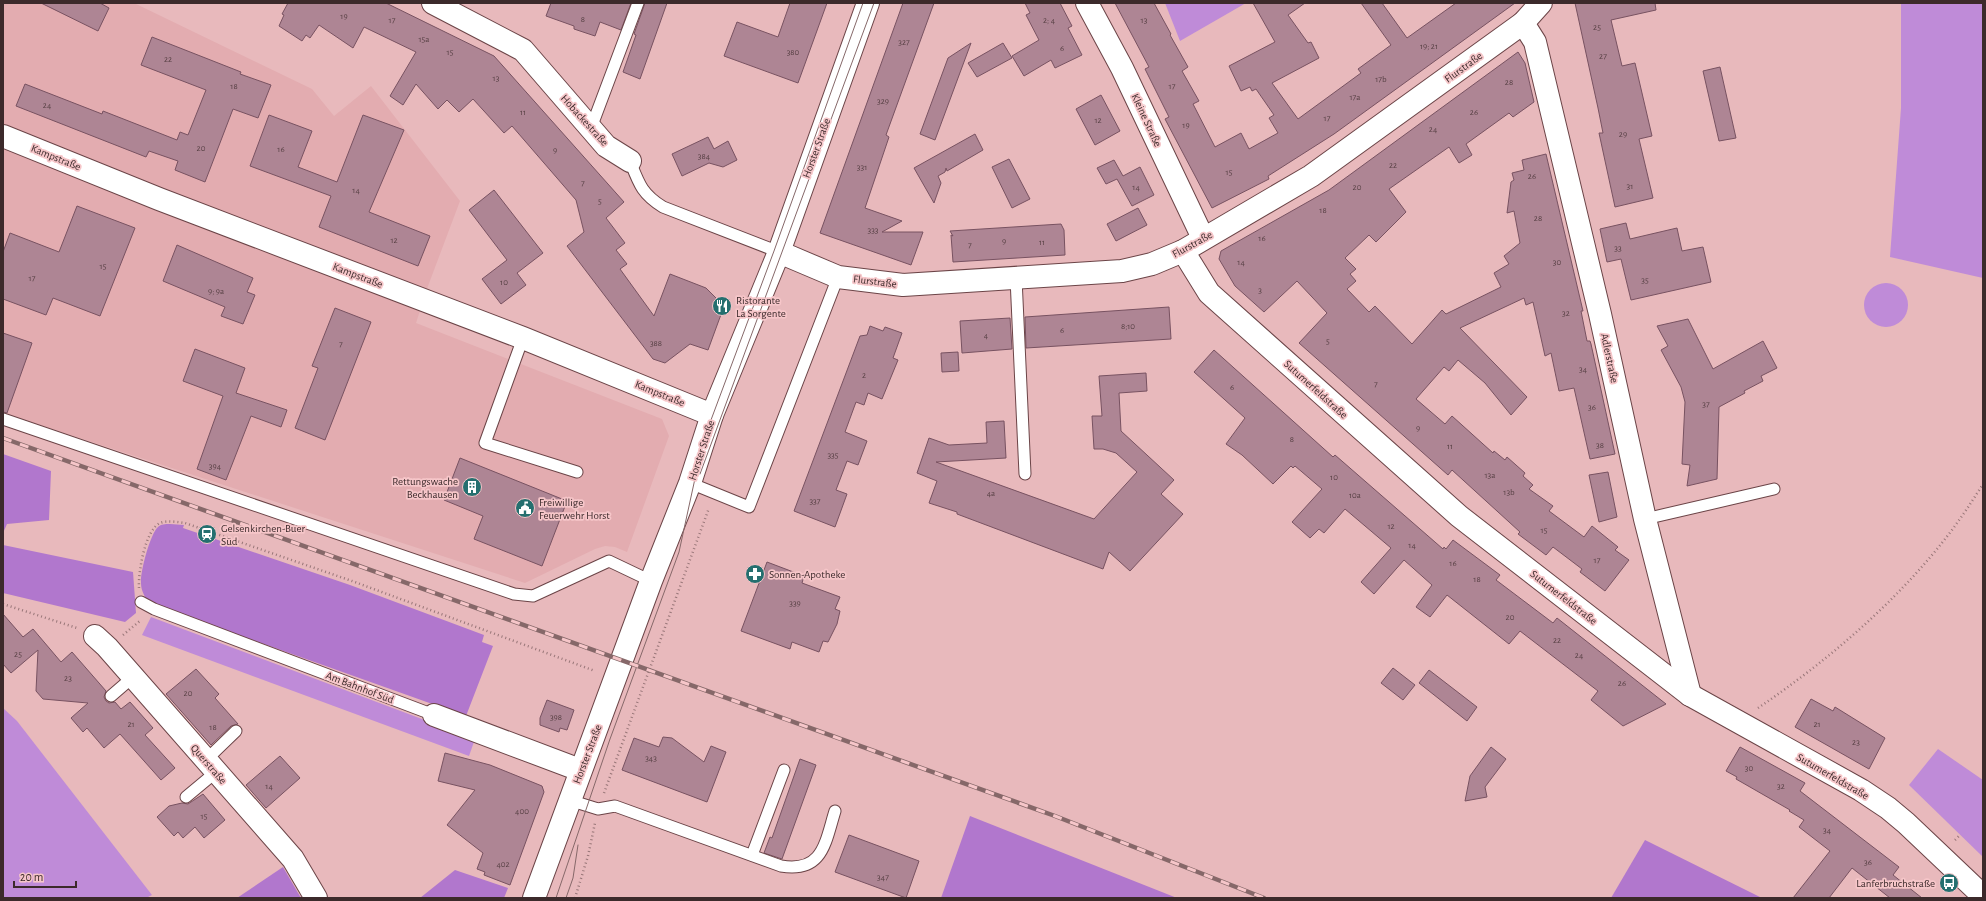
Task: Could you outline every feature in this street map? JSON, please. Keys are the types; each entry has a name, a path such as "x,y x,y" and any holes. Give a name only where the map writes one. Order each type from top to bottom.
{"street":[{"name":"Hobackestraße","path":"433,3 523,50 606,146 630,161"},
{"name":"Horster Straße","path":"534,898 651,581 690,483 712,415 779,252 868,3"},
{"name":"Kleine Straße","path":"1087,3 1122,68 1203,238"},
{"name":"Flurstraße","path":"779,252 838,277 903,285 1122,271 1152,264 1183,251 1311,176 1523,23 1541,3"},
{"name":"Adlerstraße","path":"1523,23 1535,42 1537,50 1600,314 1645,519 1690,695"},
{"name":"Kampstraße","path":"3,136 167,202 523,338 712,415"},
{"name":"Sutumerfeldstraße","path":"1183,251 1209,293 1459,516 1690,695 1860,790 1888,808 1918,834 1983,896"},
{"name":"Querstraße","path":"101,642 133,676 293,859 316,898"},
{"name":"Am Bahnhof Süd","path":"434,715 580,770"}],"lane":[{"path":"591,128 638,3"},
{"name":"Hobackestraße","path":"630,161 640,187 650,199 663,207 779,252"},
{"path":"690,483 749,507 838,277"},
{"path":"1016,278 1025,474"},
{"path":"523,338 485,443 578,472"},
{"path":"3,419 514,594 533,596 609,561 651,581"},
{"path":"1645,519 1774,489"},
{"name":"Am Bahnhof Süd","path":"141,602 154,610 434,715"},
{"path":"112,696 133,676"},
{"path":"186,797 211,766 236,731"},
{"path":"752,855 784,770"},
{"path":"569,800 615,806 781,866 796,869 812,863 820,853 835,811"}],"path":[{"path":"1737,721 1830,656 1901,589 1952,530 1983,484"},
{"path":"575,898 588,856 599,805 709,508"},
{"path":"141,602 140,572 151,532 160,523 185,523 352,581 616,678"},
{"path":"3,604 79,628 101,642 154,610"}],"shaded area":[{"path":"3,3 134,3 312,89 334,116 371,86 460,201 428,286 416,323 662,419 669,436 627,552 615,547 605,546 595,549 525,583 3,413"},
{"path":"1165,3 1246,3 1180,41"},
{"path":"1901,3 1983,3 1983,278 1890,257 1901,108"},
{"path":"1886,283 1898,287 1904,293 1908,305 1904,317 1898,323 1886,327 1874,323 1868,317 1864,305 1868,293 1874,287"},
{"path":"3,454 51,471 49,520 7,524 3,533"},
{"path":"165,524 184,525 183,528 350,585 484,635 482,642 493,646 466,716 149,603 142,591 141,586 142,571 146,554 152,537 158,527"},
{"path":"3,545 133,572 136,613 125,622 3,593"},
{"path":"151,617 475,739 469,756 142,635"},
{"path":"3,708 17,721 152,895 146,898 3,898"},
{"path":"1938,749 1983,780 1983,857 1909,785"},
{"path":"970,816 1177,898 941,898"},
{"path":"1645,840 1762,898 1611,898"},
{"path":"283,867 301,898 237,898"},
{"path":"455,870 508,888 504,898 420,898"}],"building":[{"path":"41,3 100,3 109,8 98,31"},
{"path":"288,3 386,3 494,56 624,202 606,218 625,243 616,250 627,264 620,269 654,316 670,274 706,288 721,303 723,309 708,350 690,344 665,363 653,359 567,246 584,232 576,200 512,126 504,133 473,99 459,112 447,100 438,109 416,84 403,105 390,96 416,52 364,27 353,48 319,25 310,38 306,35 302,41 279,26 284,15 282,14"},
{"path":"551,3 631,3 621,30 600,22 595,36 574,29 574,26 546,16"},
{"path":"645,3 667,3 640,79 623,72"},
{"path":"790,3 827,3 798,83 724,56 737,22 778,37"},
{"path":"903,3 934,3 886,135 889,137 865,208 902,221 882,232 923,232 911,265 820,233"},
{"path":"1025,3 1060,3 1072,26 1068,28 1082,55 1055,68 1051,60 1024,76 1012,56 1039,40 1026,15 1030,13"},
{"path":"1115,3 1154,3 1188,67 1182,71 1199,101 1193,104 1215,147 1241,133 1249,149 1278,133 1269,118 1274,115 1256,89 1252,91 1250,87 1241,91 1229,66 1275,42 1253,3 1305,3 1288,15 1308,43 1311,42 1319,58 1272,83 1298,119 1361,73 1358,69 1391,45 1361,3 1382,3 1407,38 1456,3 1515,3 1334,134 1268,176 1269,179 1212,208 1165,119 1169,117 1145,69 1149,67"},
{"path":"1575,3 1655,3 1656,10 1611,20 1622,66 1635,63 1652,136 1639,139 1653,198 1615,207 1599,133 1603,133"},
{"path":"152,37 241,72 240,74 271,85 258,118 233,109 205,182 175,170 178,161 149,151 146,157 16,106 25,84 102,114 103,111 177,140 180,132 188,135 206,90 141,65"},
{"path":"971,43 935,140 920,134 948,58"},
{"path":"1003,43 1012,58 977,77 968,63"},
{"path":"1518,52 1525,63 1534,102 1513,117 1509,113 1466,144 1472,155 1459,163 1449,147 1389,189 1406,212 1376,242 1369,235 1345,258 1356,269 1350,274 1356,281 1347,289 1369,312 1375,306 1412,344 1442,310 1446,314 1501,287 1494,273 1509,264 1504,256 1520,243 1514,211 1507,213 1511,182 1514,180 1512,173 1524,170 1522,160 1546,154 1583,311 1581,311 1587,341 1590,341 1591,344 1615,454 1590,459 1574,388 1559,391 1551,353 1545,356 1533,302 1526,305 1524,298 1460,328 1527,397 1511,415 1485,383 1458,360 1449,371 1444,367 1416,399 1445,424 1452,416 1493,453 1494,451 1505,460 1507,457 1525,473 1523,476 1533,485 1529,489 1553,506 1549,511 1584,537 1592,526 1618,547 1615,550 1629,560 1605,591 1580,572 1582,569 1553,547 1546,555 1518,534 1520,532 1452,470 1448,475 1299,343 1327,313 1297,281 1264,312 1235,286 1219,259 1221,251 1329,190"},
{"path":"1720,67 1736,138 1719,141 1703,71"},
{"path":"1101,95 1120,131 1095,145 1076,109"},
{"path":"269,115 312,131 298,167 337,182 363,115 404,130 369,212 430,236 418,266 319,227 331,196 250,166"},
{"path":"975,134 983,150 947,171 946,168 945,172 938,176 941,183 934,203 914,168"},
{"path":"708,137 714,149 728,141 737,160 723,167 709,163 682,176 672,154"},
{"path":"1009,159 1030,199 1012,208 992,167"},
{"path":"1114,160 1123,176 1140,167 1154,195 1132,206 1117,179 1106,184 1097,168"},
{"path":"494,190 543,253 517,273 526,285 501,304 482,279 507,260 469,210"},
{"path":"77,206 135,228 100,316 53,298 46,315 3,299 3,252 10,233 59,252"},
{"path":"1138,208 1147,225 1116,241 1107,224"},
{"path":"1626,223 1630,239 1677,228 1682,251 1703,247 1711,282 1631,300 1621,259 1607,262 1600,229"},
{"path":"1061,224 1064,230 1065,255 953,262 951,235 953,236 950,231"},
{"path":"177,245 253,278 247,292 255,295 243,324 221,316 225,307 163,281"},
{"path":"1169,307 1171,339 1026,348 1025,317"},
{"path":"335,308 371,322 325,440 295,428 318,368 312,366"},
{"path":"1010,318 1012,349 962,353 960,321"},
{"path":"1688,319 1713,369 1763,341 1777,368 1761,376 1763,381 1719,407 1717,479 1687,486 1690,465 1682,464 1685,402 1681,387 1661,350 1668,346 1657,326"},
{"path":"870,326 883,331 885,327 902,333 893,358 898,360 882,399 868,393 864,405 856,402 845,432 867,441 858,465 847,461 836,490 847,494 835,527 794,511 860,336 867,335"},
{"path":"3,333 32,343 7,413 3,412"},
{"path":"195,349 245,368 236,393 287,410 281,427 251,416 226,480 197,469 223,396 183,381"},
{"path":"1214,350 1333,457 1335,455 1443,549 1444,547 1446,549 1453,540 1500,575 1496,580 1553,623 1557,618 1666,704 1623,726 1591,700 1598,691 1520,631 1509,644 1447,595 1430,617 1416,607 1432,585 1404,560 1374,594 1361,582 1391,548 1345,509 1324,533 1319,529 1310,538 1292,522 1322,489 1295,466 1293,468 1291,466 1273,484 1242,455 1226,444 1245,418 1194,372"},
{"path":"958,352 959,371 942,372 941,353"},
{"path":"1146,373 1147,391 1119,393 1121,431 1174,480 1161,494 1183,514 1130,571 1109,552 1103,569 957,514 957,512 929,503 937,481 917,473 929,438 949,445 987,443 986,422 1004,421 1006,458 936,462 1094,519 1137,472 1116,453 1103,449 1094,449 1092,416 1102,416 1099,376"},
{"path":"460,458 567,501 542,566 474,539 483,516 444,500"},
{"path":"1608,472 1617,517 1599,522 1589,475"},
{"path":"767,562 804,576 802,583 840,597 835,609 840,611 837,624 828,642 823,641 819,652 792,642 790,649 741,631"},
{"path":"3,614 23,637 33,629 61,662 72,652 106,691 104,697 106,701 109,703 115,702 121,709 130,702 153,728 145,735 175,768 161,780 120,734 104,748 87,728 83,732 71,718 88,703 43,699 36,691 38,650 11,673 3,664"},
{"path":"1393,668 1415,685 1403,700 1381,683"},
{"path":"196,669 219,694 215,698 238,724 231,726 211,745 166,694"},
{"path":"1429,670 1477,707 1467,721 1419,683"},
{"path":"1811,699 1833,711 1835,707 1885,738 1869,769 1795,727"},
{"path":"547,700 574,710 567,730 560,728 559,732 540,725 540,718"},
{"path":"663,737 672,738 704,762 711,746 726,752 707,802 622,770 634,738 659,747"},
{"path":"1491,747 1506,759 1485,787 1487,797 1465,801 1470,776"},
{"path":"1740,747 1805,783 1800,791 1899,867 1893,875 1922,898 1890,898 1852,868 1829,898 1793,898 1830,851 1799,827 1804,820 1789,811 1790,810 1736,779 1737,777 1726,771"},
{"path":"445,753 490,765 542,786 544,792 510,885 484,875 485,872 477,869 483,853 447,825 475,790 438,781"},
{"path":"280,756 300,778 266,808 246,785"},
{"path":"800,759 816,765 782,859 764,853 770,837 772,838"},
{"path":"203,794 225,820 204,838 195,827 183,838 178,832 174,836 157,817 169,806 182,803 188,804"},
{"path":"849,835 919,861 906,898 835,872"}],"tram line":[{"path":"556,898 610,739 679,552 701,451 708,428 774,251 863,3"},
{"path":"700,474 874,3"},
{"path":"566,898 573,878 578,845"}],"railway":[{"path":"3,438 1055,816 1264,898"}],"place":[{"name":"Ristorante La Sorgente","path":"722,306"},
{"name":"Rettungswache Beckhausen","path":"472,487"},
{"name":"Freiwillige Feuerwehr Horst","path":"525,508"},
{"name":"Gelsenkirchen-Buer Süd","path":"207,534"},
{"name":"Sonnen-Apotheke","path":"755,574"},
{"name":"Lanferbruchstraße","path":"1949,883"}]}
